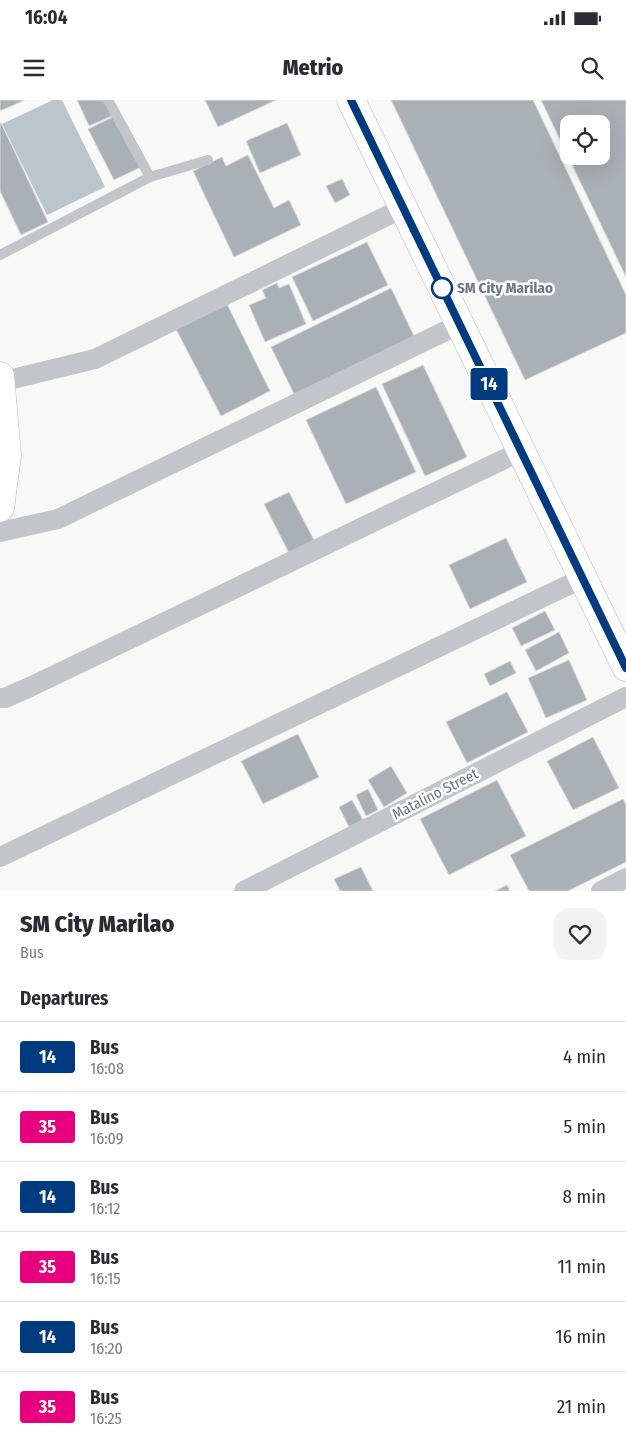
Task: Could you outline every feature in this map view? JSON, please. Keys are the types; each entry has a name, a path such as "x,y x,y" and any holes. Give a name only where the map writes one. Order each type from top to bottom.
{"main road":[{"path":"351,100 626,667"},
{"path":"0,380 7,455 0,508"}],"street":[{"path":"0,380 95,359 403,208"},
{"path":"0,532 58,519 460,324"},
{"path":"0,698 5,698 30,687 521,451"},
{"path":"0,857 583,578"},
{"name":"Matalino Street","path":"244,891 626,697"},
{"path":"601,891 626,878"}],"lane":[{"path":"108,100 150,177"},
{"path":"0,255 150,177 208,160"}],"shaded area":[{"path":"53,100 62,100 105,187 47,215 2,124"}],"building":[{"path":"0,100 25,100 0,111"},
{"path":"77,100 105,100 112,116 89,126"},
{"path":"205,100 276,100 218,127"},
{"path":"391,100 533,100 560,157 560,165 564,165 626,295 626,333 525,380"},
{"path":"541,100 626,100 626,277 572,165 610,165 610,115 560,115 560,140"},
{"path":"115,116 141,167 114,180 88,129"},
{"path":"1,123 48,222 21,235 0,191"},
{"path":"287,123 301,155 260,173 246,141"},
{"path":"248,155 274,208 289,200 301,225 234,257 193,171 222,157 226,166"},
{"path":"342,179 350,195 335,203 326,186"},
{"path":"367,242 388,285 313,321 292,277"},
{"path":"277,283 279,288 289,284 306,324 265,342 249,305 266,298 262,290"},
{"path":"391,288 415,338 295,396 271,347"},
{"path":"227,304 270,391 221,416 176,329"},
{"path":"423,365 467,457 425,476 382,384"},
{"path":"376,387 416,472 346,504 306,420"},
{"path":"289,492 314,540 289,553 264,504"},
{"path":"506,538 527,582 470,609 449,565"},
{"path":"545,611 555,630 521,646 512,628"},
{"path":"559,632 569,653 536,671 525,650"},
{"path":"569,660 587,700 546,718 528,678"},
{"path":"510,661 516,673 490,686 484,674"},
{"path":"507,692 528,732 467,763 446,722"},
{"path":"298,734 319,777 263,804 241,761"},
{"path":"593,737 619,788 573,810 547,761"},
{"path":"391,766 407,793 384,807 368,780"},
{"path":"497,780 526,836 449,875 420,819"},
{"path":"368,789 378,810 366,816 356,795"},
{"path":"623,799 626,805 626,862 568,891 529,891 510,855"},
{"path":"352,800 363,820 349,827 339,807"},
{"path":"361,867 373,891 340,891 334,879"},
{"path":"507,885 510,891 495,891"}],"bus line":[{"name":"14","path":"351,100 626,668"}],"place":[{"name":"SM City Marilao","path":"442,288"}]}
